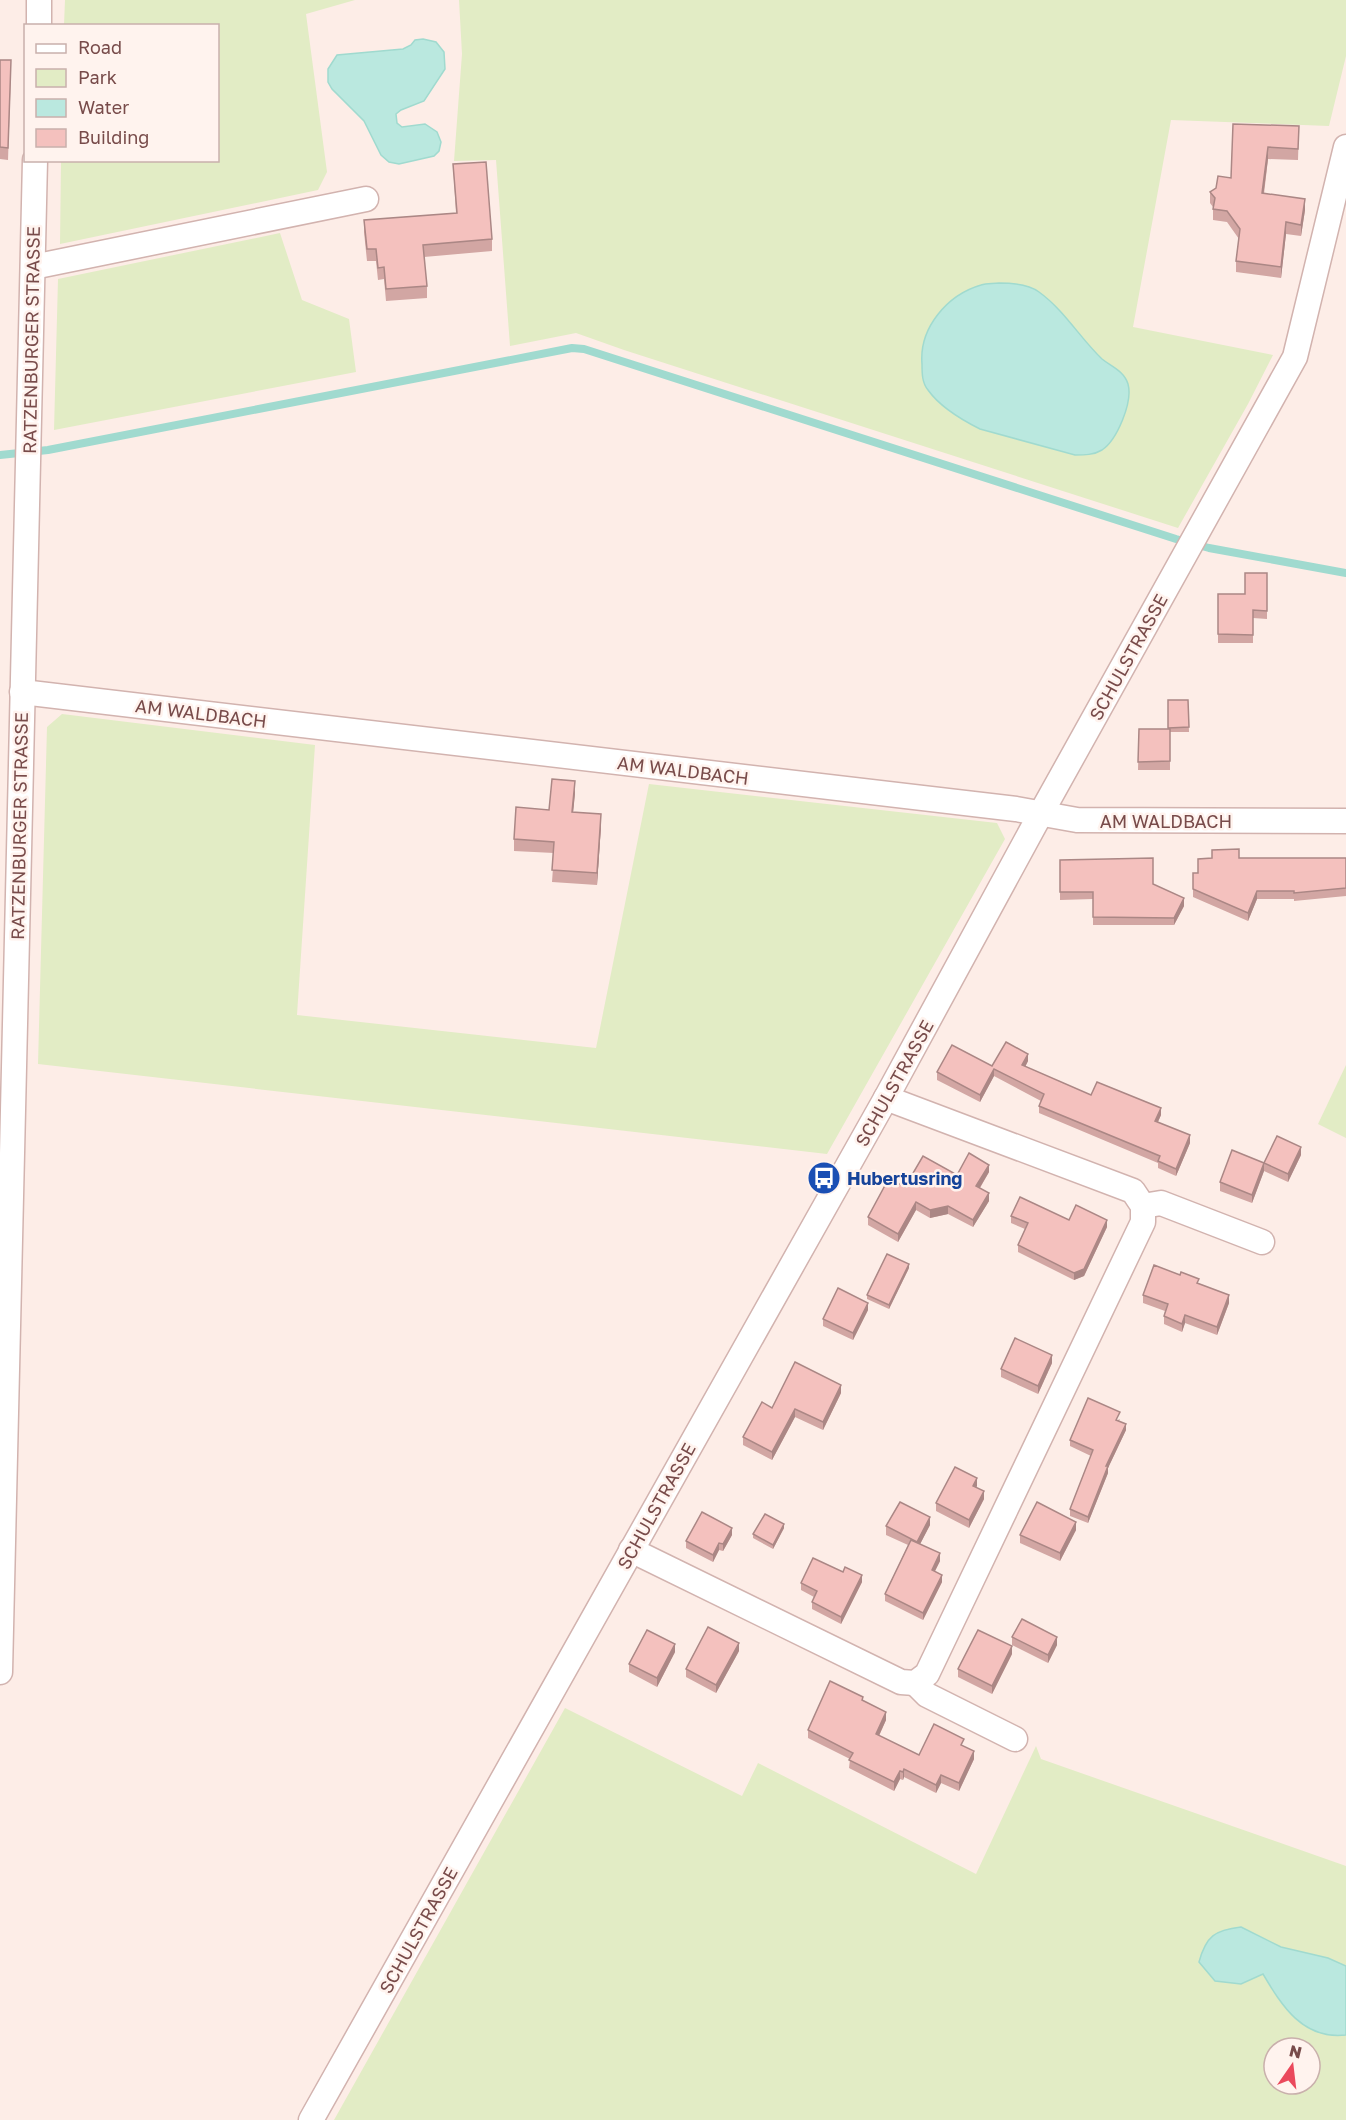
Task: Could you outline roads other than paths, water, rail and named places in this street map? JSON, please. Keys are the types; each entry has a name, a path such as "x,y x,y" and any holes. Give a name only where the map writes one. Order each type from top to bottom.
{"street":[{"path":"39,0 39,24"},
{"name":"SCHULSTRASSE","path":"311,2120 886,1098 1040,815 1295,357 1346,147"},
{"name":"RATZENBURGER STRASSE","path":"0,1672 35,162"},
{"path":"33,267 366,199"},
{"name":"AM WALDBACH","path":"22,692 1016,809 1077,820 1346,821"},
{"path":"886,1098 1133,1191 1143,1206 1143,1222 927,1674 915,1683"},
{"path":"1143,1206 1161,1203 1262,1242"},
{"path":"631,1550 901,1682 915,1683 927,1695 1015,1739"}],"water":[{"path":"415,40 436,42 444,52 445,69 424,101 396,114 397,123 402,127 425,124 437,132 441,142 439,151 434,156 399,164 389,162 381,155 364,121 332,89 328,82 328,69 337,55 403,49"},
{"path":"983,284 1025,286 1039,292 1056,307 1102,359 1121,372 1126,380 1129,392 1126,410 1113,438 1102,450 1092,454 1075,455 980,429 945,407 926,387 922,374 922,351 930,326 957,296"},
{"path":"1241,1927 1281,1947 1328,1958 1346,1966 1346,2035 1331,2035 1306,2026 1286,2009 1263,1974 1241,1984 1215,1981 1199,1962 1205,1946 1218,1933"}],"waterway":[{"path":"0,455 48,450 572,348 584,349 1176,539 1209,548 1346,573"}],"place":[{"name":"Hubertusring","path":"824,1178"}]}
